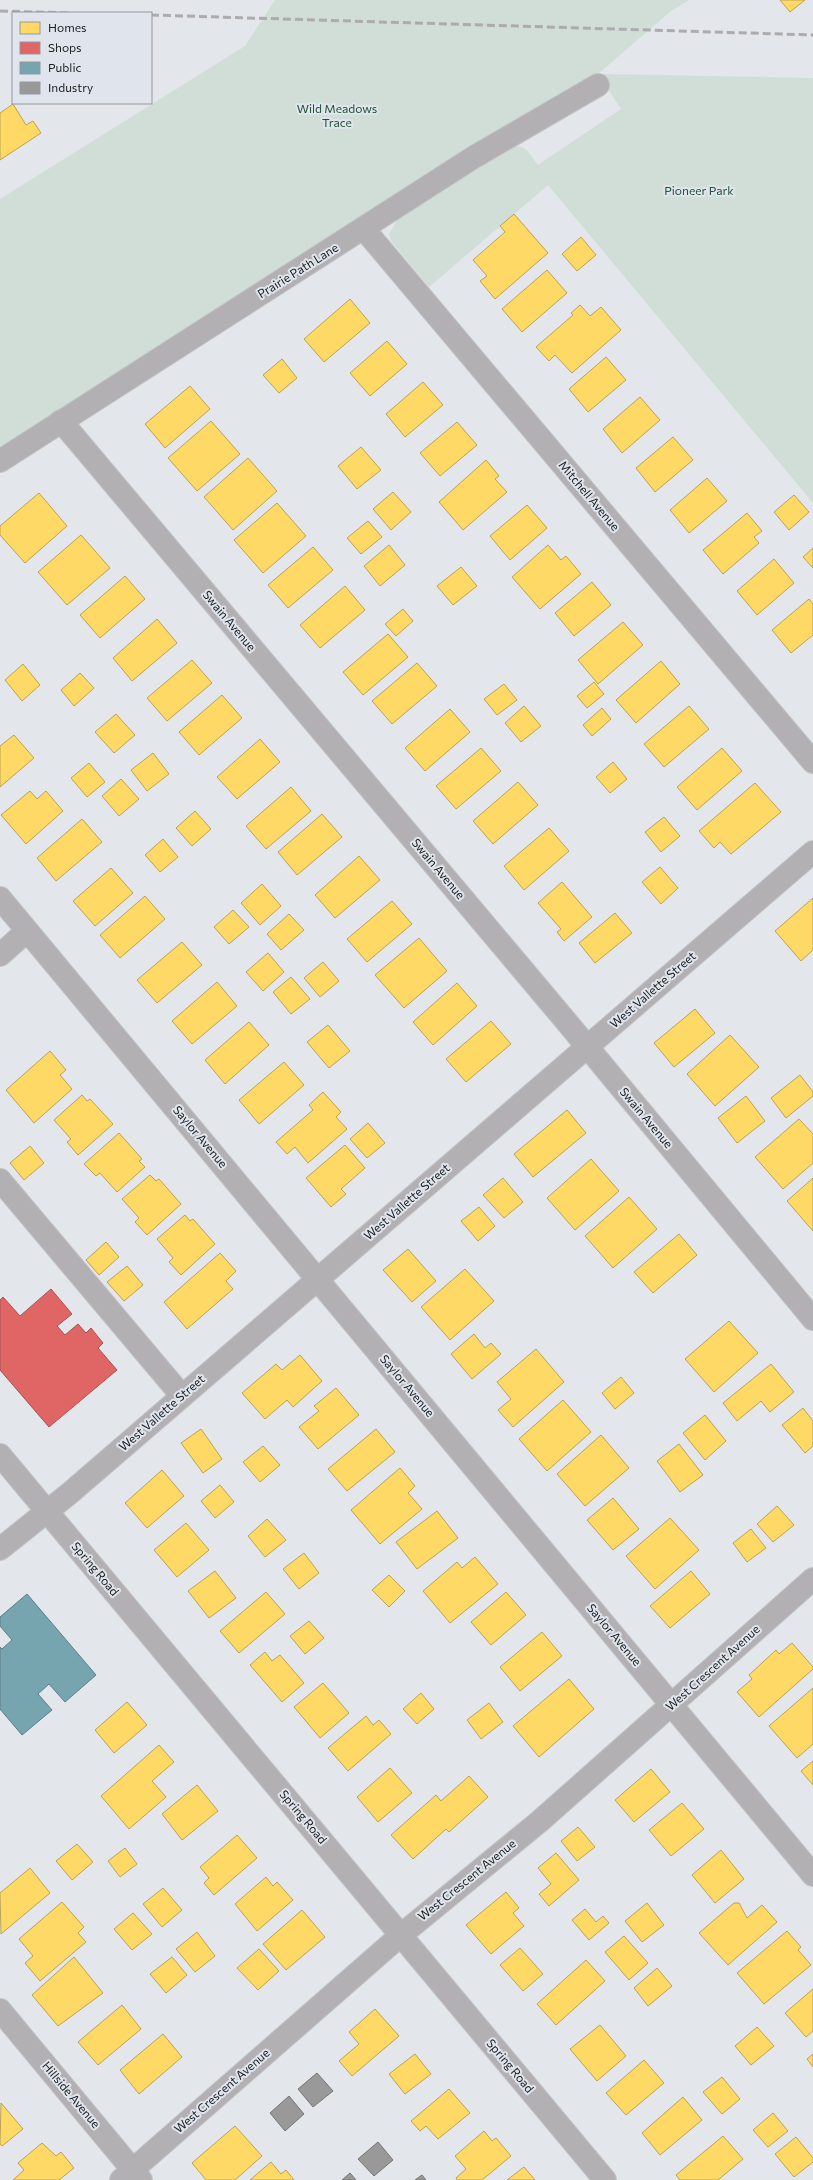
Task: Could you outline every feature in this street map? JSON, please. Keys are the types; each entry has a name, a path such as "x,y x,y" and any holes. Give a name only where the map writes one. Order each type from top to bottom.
{"street":[{"name":"Prairie Path Lane","path":"0,461 364,229 474,157 598,85"},
{"name":"Mitchell Avenue","path":"364,229 813,762"},
{"name":"Swain Avenue","path":"61,421 813,1318"},
{"name":"West Vallette Street","path":"0,1549 48,1512 813,852"},
{"name":"Saylor Avenue","path":"0,898 813,1875"},
{"path":"0,955 27,931"},
{"path":"0,1180 182,1396"},
{"name":"Spring Road","path":"0,1455 605,2180"},
{"name":"West Crescent Avenue","path":"132,2177 400,1935 540,1821 813,1580"},
{"name":"Hillside Avenue","path":"0,2010 132,2177"}],"green space":[{"name":"Wild Meadows Trace","path":"275,0 689,0 671,11 598,74 363,238 0,472 0,199 245,46"},
{"name":"Pioneer Park","path":"598,74 813,78 813,503 548,185 429,287 392,242 389,234 399,217 508,148 523,148 538,165 621,109"}],"building: Homes":[{"path":"780,0 805,0 790,12"},
{"path":"13,104 26,125 33,121 41,133 0,160 0,113"},
{"path":"514,214 548,253 495,299 480,281 487,276 473,260 505,232 500,226"},
{"path":"581,237 596,255 577,271 562,254"},
{"path":"547,270 567,293 522,332 502,309"},
{"path":"350,299 370,323 324,362 304,339"},
{"path":"580,305 590,316 601,307 621,330 572,373 555,355 549,361 536,347 573,315 571,313"},
{"path":"387,341 407,364 370,396 350,373"},
{"path":"606,357 626,380 588,412 569,389"},
{"path":"282,359 297,378 279,393 263,375"},
{"path":"423,382 443,405 405,437 386,414"},
{"path":"190,386 210,409 165,448 145,424"},
{"path":"640,397 660,420 622,453 603,429"},
{"path":"211,421 240,454 197,491 168,458"},
{"path":"457,422 477,445 440,476 420,453"},
{"path":"673,437 693,460 655,492 636,468"},
{"path":"361,447 381,470 357,489 338,466"},
{"path":"248,458 277,491 233,530 204,497"},
{"path":"486,460 499,476 495,479 507,492 463,530 439,502"},
{"path":"707,478 727,501 689,533 670,510"},
{"path":"393,492 411,512 391,530 373,509"},
{"path":"39,493 67,526 25,563 0,535 0,526"},
{"path":"794,495 809,512 789,530 774,512"},
{"path":"277,503 306,536 263,573 234,540"},
{"path":"527,505 547,528 510,560 490,536"},
{"path":"747,513 762,531 754,537 759,543 723,574 703,550"},
{"path":"368,521 382,537 361,554 347,538"},
{"path":"81,535 110,568 67,605 38,572"},
{"path":"389,545 405,565 380,586 364,566"},
{"path":"548,545 561,560 566,556 581,574 540,609 512,577"},
{"path":"313,547 333,570 288,608 268,585"},
{"path":"813,548 813,568 803,557"},
{"path":"774,559 794,583 757,615 737,591"},
{"path":"461,567 477,586 453,605 437,586"},
{"path":"125,576 145,599 100,638 80,615"},
{"path":"592,582 611,605 574,636 555,613"},
{"path":"345,586 365,610 320,648 300,625"},
{"path":"809,599 813,604 813,635 791,653 772,630"},
{"path":"403,609 413,621 396,636 385,624"},
{"path":"157,619 177,643 132,681 113,658"},
{"path":"623,622 643,645 598,684 578,660"},
{"path":"388,634 408,657 363,695 343,672"},
{"path":"192,660 212,683 167,721 147,698"},
{"path":"661,661 680,684 636,723 616,700"},
{"path":"417,663 437,686 392,724 372,701"},
{"path":"23,664 40,685 22,701 5,680"},
{"path":"80,673 94,688 74,706 61,690"},
{"path":"594,682 604,694 587,708 577,696"},
{"path":"504,684 517,700 497,715 484,699"},
{"path":"222,695 242,718 199,755 179,732"},
{"path":"524,706 541,726 521,742 505,723"},
{"path":"689,706 709,729 664,767 644,744"},
{"path":"602,708 611,719 592,736 583,725"},
{"path":"450,709 470,732 425,771 405,748"},
{"path":"116,714 135,735 114,753 95,732"},
{"path":"14,735 34,758 0,787 0,746"},
{"path":"260,739 280,762 237,799 217,777"},
{"path":"481,748 501,771 456,809 436,786"},
{"path":"722,748 742,771 697,810 677,787"},
{"path":"153,753 169,774 147,791 131,770"},
{"path":"613,762 627,779 610,793 596,777"},
{"path":"89,763 105,782 87,797 71,778"},
{"path":"121,779 139,799 119,816 102,796"},
{"path":"518,782 538,805 493,844 473,821"},
{"path":"755,783 781,812 731,854 720,842 714,848 699,831"},
{"path":"291,787 311,811 266,849 246,826"},
{"path":"30,791 37,799 46,791 63,811 26,844 1,815"},
{"path":"195,811 211,829 192,846 176,828"},
{"path":"322,814 342,837 297,875 278,852"},
{"path":"664,817 680,836 661,852 645,832"},
{"path":"82,819 102,842 56,881 37,858"},
{"path":"549,828 569,851 524,890 504,866"},
{"path":"163,839 178,857 160,872 145,855"},
{"path":"359,856 380,880 335,918 315,895"},
{"path":"660,867 678,888 661,904 642,882"},
{"path":"111,868 133,893 95,926 73,901"},
{"path":"562,882 592,917 564,941 557,932 561,929 538,903"},
{"path":"262,884 281,906 260,925 241,903"},
{"path":"145,896 165,919 120,958 100,935"},
{"path":"813,898 813,950 801,961 775,931"},
{"path":"392,901 412,924 367,962 347,939"},
{"path":"233,910 249,927 229,944 214,927"},
{"path":"615,913 632,933 595,963 579,943"},
{"path":"289,914 304,930 281,950 267,934"},
{"path":"419,938 447,971 404,1008 375,975"},
{"path":"182,942 202,965 157,1003 137,980"},
{"path":"268,953 284,972 263,991 246,972"},
{"path":"323,962 339,981 320,997 304,978"},
{"path":"291,977 310,999 291,1014 273,992"},
{"path":"217,982 237,1006 192,1044 172,1021"},
{"path":"457,983 477,1006 433,1045 413,1022"},
{"path":"695,1009 715,1033 674,1067 654,1043"},
{"path":"491,1021 511,1044 466,1082 446,1059"},
{"path":"249,1022 269,1045 225,1084 205,1060"},
{"path":"328,1025 350,1051 329,1068 307,1042"},
{"path":"730,1035 759,1067 715,1106 687,1074"},
{"path":"50,1051 66,1070 60,1075 72,1089 34,1123 6,1090"},
{"path":"284,1062 304,1085 259,1124 239,1100"},
{"path":"800,1075 813,1092 813,1096 786,1118 771,1098"},
{"path":"323,1092 341,1112 336,1117 347,1129 308,1163 295,1147 287,1154 276,1142 313,1110 309,1105"},
{"path":"82,1095 87,1101 90,1099 113,1124 78,1155 67,1142 71,1139 54,1120"},
{"path":"746,1096 765,1121 737,1143 718,1118"},
{"path":"567,1110 586,1133 533,1177 514,1154"},
{"path":"799,1119 813,1134 813,1163 783,1189 755,1157"},
{"path":"368,1123 385,1143 367,1158 350,1139"},
{"path":"119,1133 142,1159 139,1161 145,1167 117,1192 100,1173 96,1176 84,1164"},
{"path":"345,1145 365,1168 341,1189 346,1194 331,1207 306,1178"},
{"path":"30,1146 44,1163 24,1180 10,1163"},
{"path":"591,1159 619,1191 575,1230 547,1198"},
{"path":"150,1175 156,1181 159,1179 181,1204 147,1235 135,1222 139,1218 122,1199"},
{"path":"503,1178 523,1202 504,1218 483,1195"},
{"path":"813,1178 813,1231 787,1201"},
{"path":"629,1197 657,1229 613,1268 585,1236"},
{"path":"479,1207 495,1226 478,1241 461,1221"},
{"path":"185,1215 190,1221 193,1219 215,1244 181,1275 169,1262 173,1258 157,1239"},
{"path":"679,1234 697,1255 653,1293 634,1272"},
{"path":"106,1242 119,1257 99,1275 86,1260"},
{"path":"408,1249 436,1281 412,1302 383,1270"},
{"path":"220,1253 236,1271 226,1281 233,1289 187,1329 164,1302"},
{"path":"127,1266 143,1285 124,1301 107,1282"},
{"path":"465,1269 494,1301 450,1340 421,1307"},
{"path":"729,1321 758,1353 714,1392 685,1359"},
{"path":"474,1334 485,1348 491,1343 501,1354 472,1379 451,1354"},
{"path":"536,1349 564,1382 513,1427 498,1410 511,1399 497,1382"},
{"path":"300,1355 322,1381 293,1407 287,1400 265,1419 242,1393 276,1364 282,1370"},
{"path":"771,1364 794,1392 770,1412 761,1401 737,1421 723,1403"},
{"path":"621,1377 634,1393 615,1409 602,1393"},
{"path":"336,1388 359,1415 318,1449 299,1427 319,1411 314,1406"},
{"path":"563,1400 591,1432 547,1471 519,1439"},
{"path":"803,1408 813,1421 813,1446 805,1453 782,1425"},
{"path":"705,1415 726,1441 705,1460 683,1433"},
{"path":"201,1429 222,1459 203,1473 181,1443"},
{"path":"376,1429 395,1452 347,1491 328,1469"},
{"path":"601,1435 629,1468 585,1506 557,1474"},
{"path":"679,1444 703,1475 680,1492 657,1461"},
{"path":"263,1446 280,1465 260,1482 243,1462"},
{"path":"400,1468 415,1486 408,1493 422,1509 380,1544 351,1510"},
{"path":"162,1470 184,1496 147,1528 125,1503"},
{"path":"220,1485 234,1502 215,1518 201,1501"},
{"path":"613,1498 639,1529 613,1550 587,1520"},
{"path":"777,1506 794,1525 773,1542 757,1524"},
{"path":"437,1511 458,1538 417,1569 396,1542"},
{"path":"670,1518 699,1550 655,1589 626,1556"},
{"path":"267,1519 286,1540 265,1557 248,1536"},
{"path":"186,1523 209,1550 177,1577 154,1550"},
{"path":"751,1529 766,1548 747,1562 733,1543"},
{"path":"304,1553 319,1573 299,1589 283,1569"},
{"path":"475,1557 498,1584 450,1623 423,1591 457,1562 462,1568"},
{"path":"215,1571 236,1598 209,1618 188,1591"},
{"path":"691,1571 710,1594 670,1628 650,1606"},
{"path":"389,1575 405,1591 389,1607 372,1590"},
{"path":"266,1592 285,1614 239,1653 220,1631"},
{"path":"506,1592 526,1615 491,1645 471,1622"},
{"path":"309,1621 324,1638 305,1654 290,1636"},
{"path":"542,1632 562,1656 520,1691 500,1667"},
{"path":"792,1643 813,1667 813,1669 759,1717 737,1692 752,1679 749,1675 776,1650 779,1654"},
{"path":"265,1652 272,1661 280,1655 304,1683 282,1702 250,1665"},
{"path":"569,1679 594,1709 539,1757 513,1726"},
{"path":"323,1683 349,1713 320,1738 294,1707"},
{"path":"813,1688 813,1744 797,1758 769,1726"},
{"path":"421,1693 434,1709 417,1724 403,1709"},
{"path":"127,1702 147,1725 114,1753 95,1730"},
{"path":"489,1703 503,1722 481,1739 467,1720"},
{"path":"366,1716 373,1725 379,1720 391,1734 348,1771 328,1748"},
{"path":"159,1745 174,1762 152,1781 166,1797 129,1829 101,1796"},
{"path":"813,1761 813,1785 801,1771"},
{"path":"390,1768 412,1793 378,1822 357,1797"},
{"path":"651,1769 670,1792 634,1822 615,1800"},
{"path":"469,1776 488,1797 449,1832 446,1829 413,1859 391,1835 436,1795 441,1801"},
{"path":"197,1785 218,1811 182,1840 162,1814"},
{"path":"682,1803 704,1829 671,1856 649,1830"},
{"path":"578,1827 595,1847 577,1861 561,1841"},
{"path":"237,1835 257,1858 214,1895 204,1883 209,1878 200,1867"},
{"path":"77,1844 93,1862 72,1880 56,1861"},
{"path":"125,1848 137,1864 120,1877 108,1861"},
{"path":"721,1850 744,1879 715,1903 692,1875"},
{"path":"556,1853 579,1880 549,1906 539,1894 551,1884 538,1868"},
{"path":"30,1868 50,1893 1,1934 0,1893"},
{"path":"266,1877 273,1886 277,1882 293,1900 257,1931 235,1904"},
{"path":"163,1888 182,1910 162,1927 143,1904"},
{"path":"506,1892 519,1908 513,1913 524,1926 491,1954 466,1925"},
{"path":"62,1902 84,1927 78,1933 86,1942 40,1981 25,1963 33,1956 19,1939"},
{"path":"647,1903 664,1925 642,1942 625,1921"},
{"path":"734,1903 739,1903 747,1918 762,1905 777,1922 728,1965 699,1933"},
{"path":"585,1909 596,1922 603,1916 609,1923 589,1940 572,1920"},
{"path":"302,1910 325,1937 286,1970 263,1944"},
{"path":"133,1913 152,1934 132,1950 114,1929"},
{"path":"787,1931 801,1947 798,1950 811,1965 764,2004 737,1973"},
{"path":"197,1932 215,1956 195,1972 176,1949"},
{"path":"624,1936 648,1963 629,1980 605,1952"},
{"path":"520,1948 543,1974 523,1991 500,1965"},
{"path":"259,1949 279,1971 258,1990 237,1968"},
{"path":"74,1957 103,1993 58,2026 32,1995"},
{"path":"172,1957 187,1975 166,1993 150,1974"},
{"path":"586,1960 605,1981 556,2025 537,2004"},
{"path":"657,1968 672,1986 648,2006 634,1988"},
{"path":"813,1989 813,2031 806,2037 785,2013"},
{"path":"122,2005 141,2029 98,2065 78,2042"},
{"path":"375,2009 399,2036 352,2076 339,2061 359,2044 349,2032"},
{"path":"600,2025 626,2056 597,2081 570,2049"},
{"path":"757,2027 774,2046 751,2065 735,2046"},
{"path":"163,2034 182,2057 139,2094 120,2070"},
{"path":"415,2054 431,2074 405,2094 389,2074"},
{"path":"813,2054 813,2067 807,2059"},
{"path":"644,2060 664,2083 626,2115 606,2093"},
{"path":"722,2077 740,2099 722,2114 703,2092"},
{"path":"449,2089 470,2113 438,2139 426,2126 420,2131 411,2121"},
{"path":"683,2097 702,2120 660,2155 642,2133"},
{"path":"1,2103 23,2129 2,2146 0,2144"},
{"path":"773,2113 788,2131 768,2147 753,2130"},
{"path":"235,2126 262,2156 235,2180 206,2180 192,2163"},
{"path":"484,2131 492,2141 496,2138 511,2156 482,2180 457,2180 456,2178 466,2169 455,2156"},
{"path":"723,2136 743,2159 718,2180 680,2180 676,2175"},
{"path":"796,2137 813,2158 813,2162 794,2177 775,2154"},
{"path":"42,2143 56,2156 61,2152 74,2168 59,2180 13,2180 24,2170 18,2163"},
{"path":"271,2162 281,2174 286,2170 294,2180 250,2180"},
{"path":"524,2167 535,2180 507,2180"}],"building: Shops":[{"path":"51,1289 72,1314 57,1326 65,1335 78,1324 86,1333 91,1328 103,1343 98,1348 117,1370 49,1427 0,1370 0,1300 3,1297 20,1316"}],"building: Public":[{"path":"27,1594 96,1675 65,1702 49,1684 38,1694 52,1710 22,1735 0,1709 0,1647 2,1649 12,1640 0,1626 0,1617"}],"building: Industry":[{"path":"317,2073 333,2091 313,2107 298,2089"},
{"path":"289,2096 304,2114 285,2131 270,2113"},
{"path":"378,2142 393,2160 374,2176 358,2159"},
{"path":"350,2173 356,2180 342,2180"},
{"path":"422,2175 426,2180 415,2180"}],"railway":[{"path":"0,11 36,12"},
{"path":"152,15 813,35"}]}
